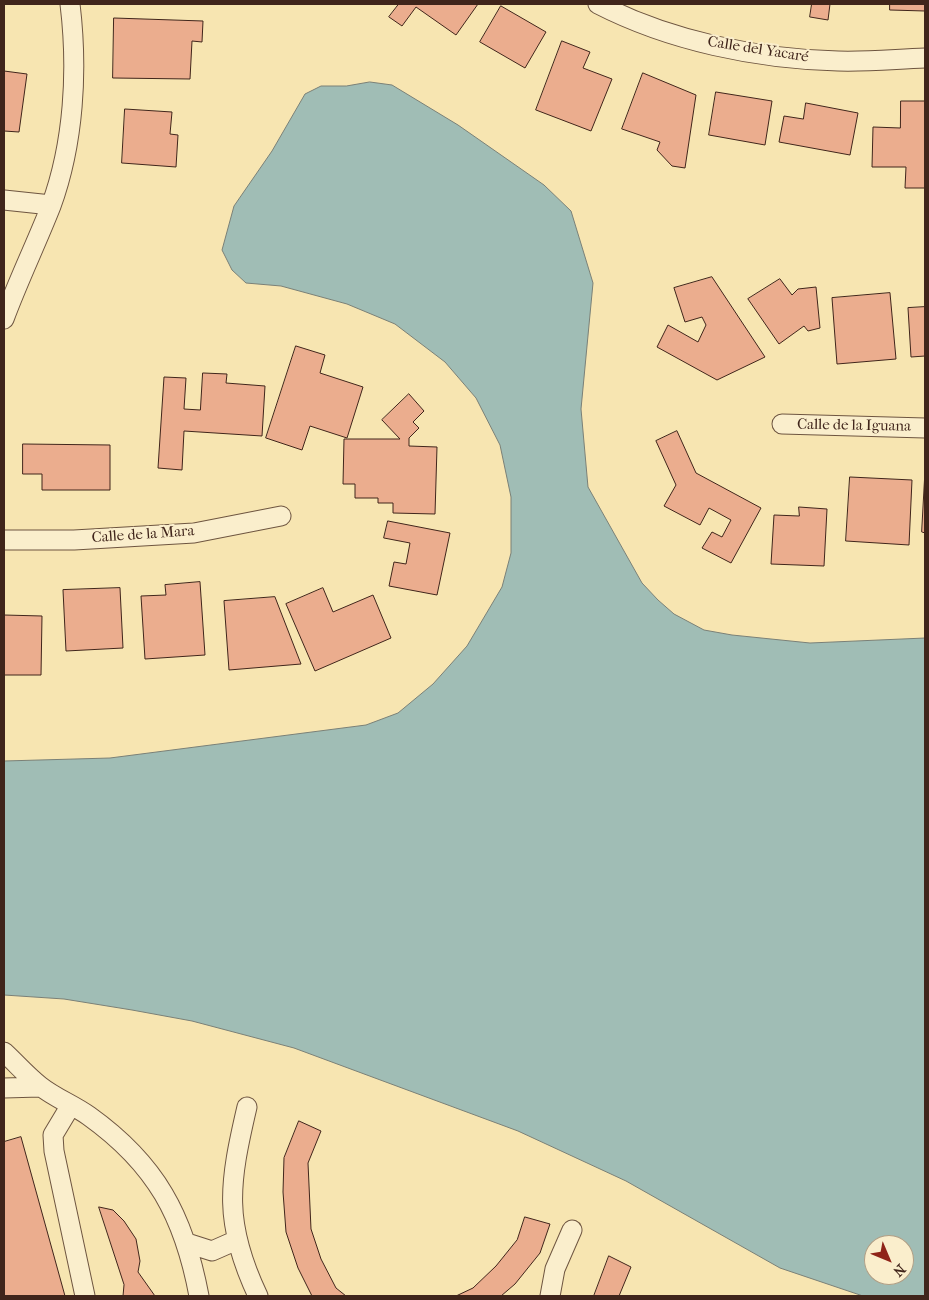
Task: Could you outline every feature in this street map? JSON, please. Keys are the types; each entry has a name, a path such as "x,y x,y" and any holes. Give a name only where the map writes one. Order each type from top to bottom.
{"street":[{"path":"4,319 51,205 66,148 72,101 74,42 70,4"},
{"name":"Calle del Yacaré","path":"598,4 665,31 726,48 790,58 838,61 925,58"},
{"path":"4,200 51,205"},
{"name":"Calle de la Iguana","path":"782,424 925,428"},
{"name":"Calle de la Mara","path":"4,540 74,540 194,533 281,516"},
{"path":"4,1052 40,1087 88,1115 124,1144 146,1167 165,1195 187,1243 199,1296"},
{"path":"4,1088 40,1087"},
{"path":"71,1105 53,1135 54,1151 85,1296"},
{"path":"247,1107 234,1164 232,1222 241,1256 258,1296"},
{"path":"550,1296 555,1269 572,1230"},
{"path":"187,1243 212,1251 237,1240"}],"water":[{"path":"370,82 392,85 458,125 544,185 571,211 593,283 581,409 588,487 642,583 658,600 674,614 704,630 732,635 810,643 925,638 925,1296 863,1296 780,1268 626,1181 518,1131 294,1048 192,1021 132,1010 64,999 4,995 4,761 110,758 366,725 398,713 433,684 467,646 502,587 511,553 511,497 500,445 476,398 445,362 395,324 347,304 281,286 246,283 232,270 222,250 234,206 272,151 305,94 321,86 346,86"}],"building":[{"path":"399,4 478,4 456,35 416,7 402,26 389,17"},
{"path":"812,4 830,4 828,20 810,17"},
{"path":"890,4 925,4 925,11 890,10"},
{"path":"501,6 546,32 525,68 480,42"},
{"path":"114,18 203,21 202,42 192,41 190,79 113,78"},
{"path":"562,41 590,52 583,68 612,79 591,131 536,110"},
{"path":"4,71 27,74 19,132 4,131"},
{"path":"643,73 696,95 685,168 672,166 657,150 660,142 622,129"},
{"path":"716,92 772,101 765,145 709,135"},
{"path":"901,101 925,101 925,188 905,188 906,167 872,167 873,127 900,128"},
{"path":"806,103 858,113 850,155 779,142 784,116 803,119"},
{"path":"125,109 172,112 170,134 178,135 176,167 122,163"},
{"path":"712,277 765,357 717,380 657,347 668,325 698,342 706,325 702,317 685,322 674,288"},
{"path":"780,279 792,295 798,289 816,287 820,328 808,331 804,326 779,344 748,299"},
{"path":"890,293 896,359 837,364 832,298"},
{"path":"925,307 925,356 911,357 908,308"},
{"path":"296,346 325,355 320,373 363,387 347,438 310,426 302,450 266,438"},
{"path":"203,373 227,374 226,383 265,386 262,436 184,431 182,470 158,468 164,377 186,378 184,409 200,410"},
{"path":"409,394 424,411 413,422 419,428 409,438 409,446 437,447 435,514 393,513 393,503 378,503 378,498 355,498 355,484 343,484 344,439 400,439 382,420"},
{"path":"677,431 696,473 761,508 731,563 702,548 712,532 722,537 731,520 709,508 700,525 664,506 676,485 656,441"},
{"path":"23,444 110,445 110,490 42,490 42,474 23,474"},
{"path":"925,471 925,533 922,532"},
{"path":"850,477 912,480 909,545 846,541"},
{"path":"799,507 827,509 824,566 771,564 774,515 799,516"},
{"path":"388,521 450,533 437,595 389,586 394,562 406,564 410,543 384,538"},
{"path":"200,582 205,655 145,659 141,596 166,595 165,585"},
{"path":"120,588 123,648 66,651 63,590"},
{"path":"323,588 333,612 373,595 391,638 315,671 286,604"},
{"path":"275,597 301,664 229,670 224,601"},
{"path":"4,615 42,616 41,675 4,675"},
{"path":"299,1121 321,1131 308,1163 311,1229 321,1259 336,1288 346,1296 312,1296 298,1268 286,1232 283,1192 284,1158"},
{"path":"21,1137 65,1296 4,1296 4,1142"},
{"path":"99,1207 113,1210 124,1221 136,1239 140,1261 138,1272 155,1296 123,1296 124,1285"},
{"path":"525,1217 550,1224 540,1253 515,1284 501,1296 456,1296 473,1288 496,1266 517,1240"},
{"path":"609,1256 631,1267 619,1296 594,1296"}]}
